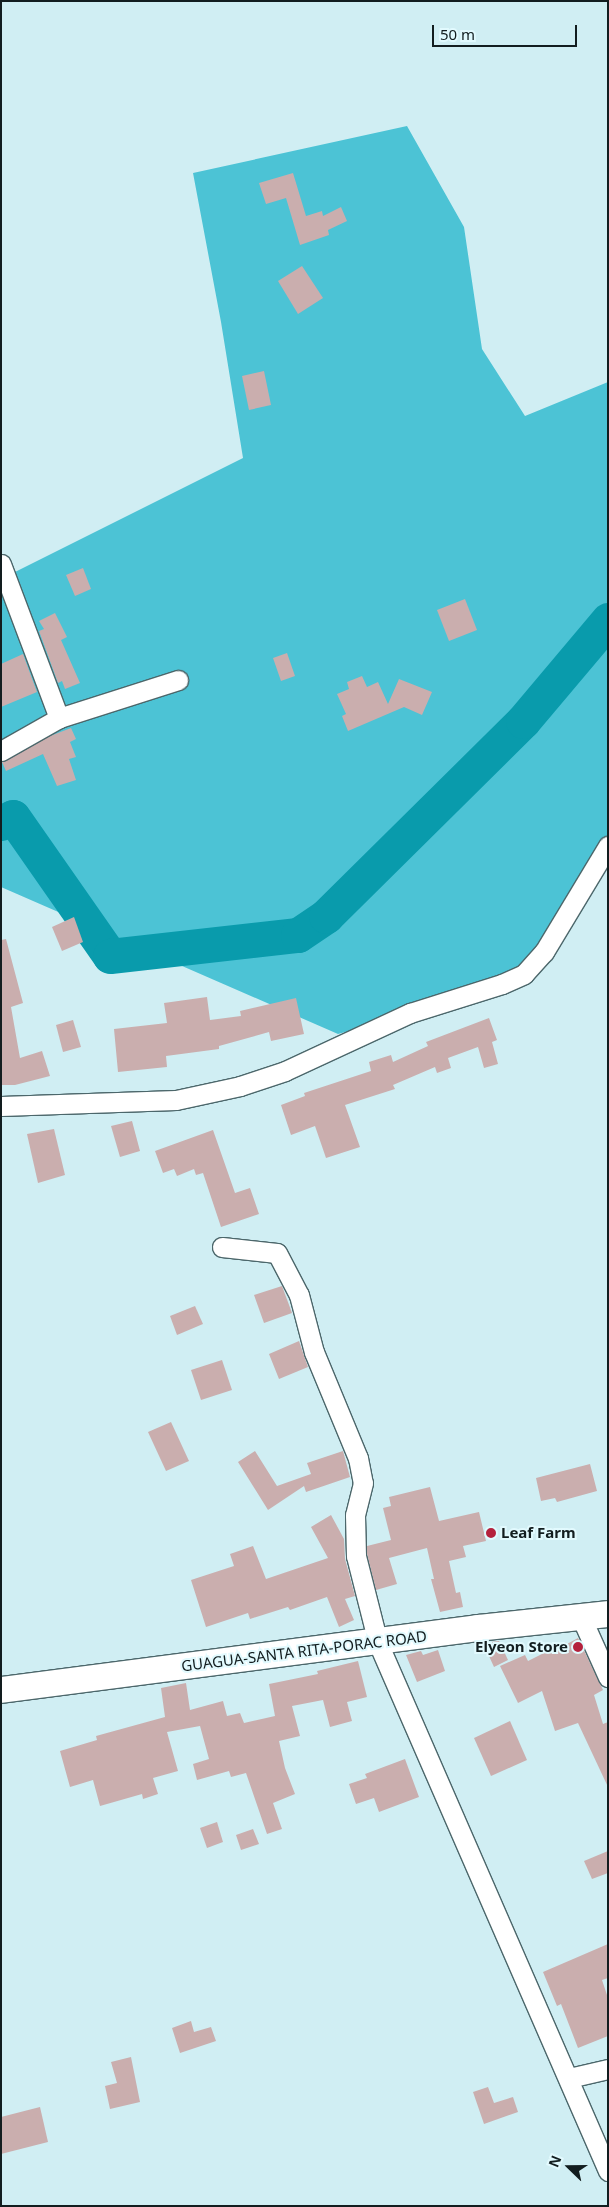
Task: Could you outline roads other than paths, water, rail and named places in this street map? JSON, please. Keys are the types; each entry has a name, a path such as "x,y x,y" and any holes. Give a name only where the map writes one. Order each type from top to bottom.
{"main road":[{"name":"GUAGUA-SANTA RITA-PORAC ROAD","path":"1,1690 608,1614"}],"street":[{"path":"1,564 59,718"},
{"path":"1,751 59,718 178,680"},
{"path":"1,1106 176,1100 240,1086 285,1071 410,1013 502,984 524,974 544,952 608,846"},
{"path":"222,1247 277,1253 299,1295 314,1352 358,1458 363,1483 355,1515 356,1556 378,1642 608,2171"},
{"path":"581,1617 608,1677"},
{"path":"569,2078 608,2069"}],"waterway":[{"path":"1,823 13,817 110,956 298,935 326,916 523,721 608,620"}],"place":[{"name":"Leaf Farm","path":"491,1533"},
{"name":"Elyeon Store","path":"578,1647"}]}
